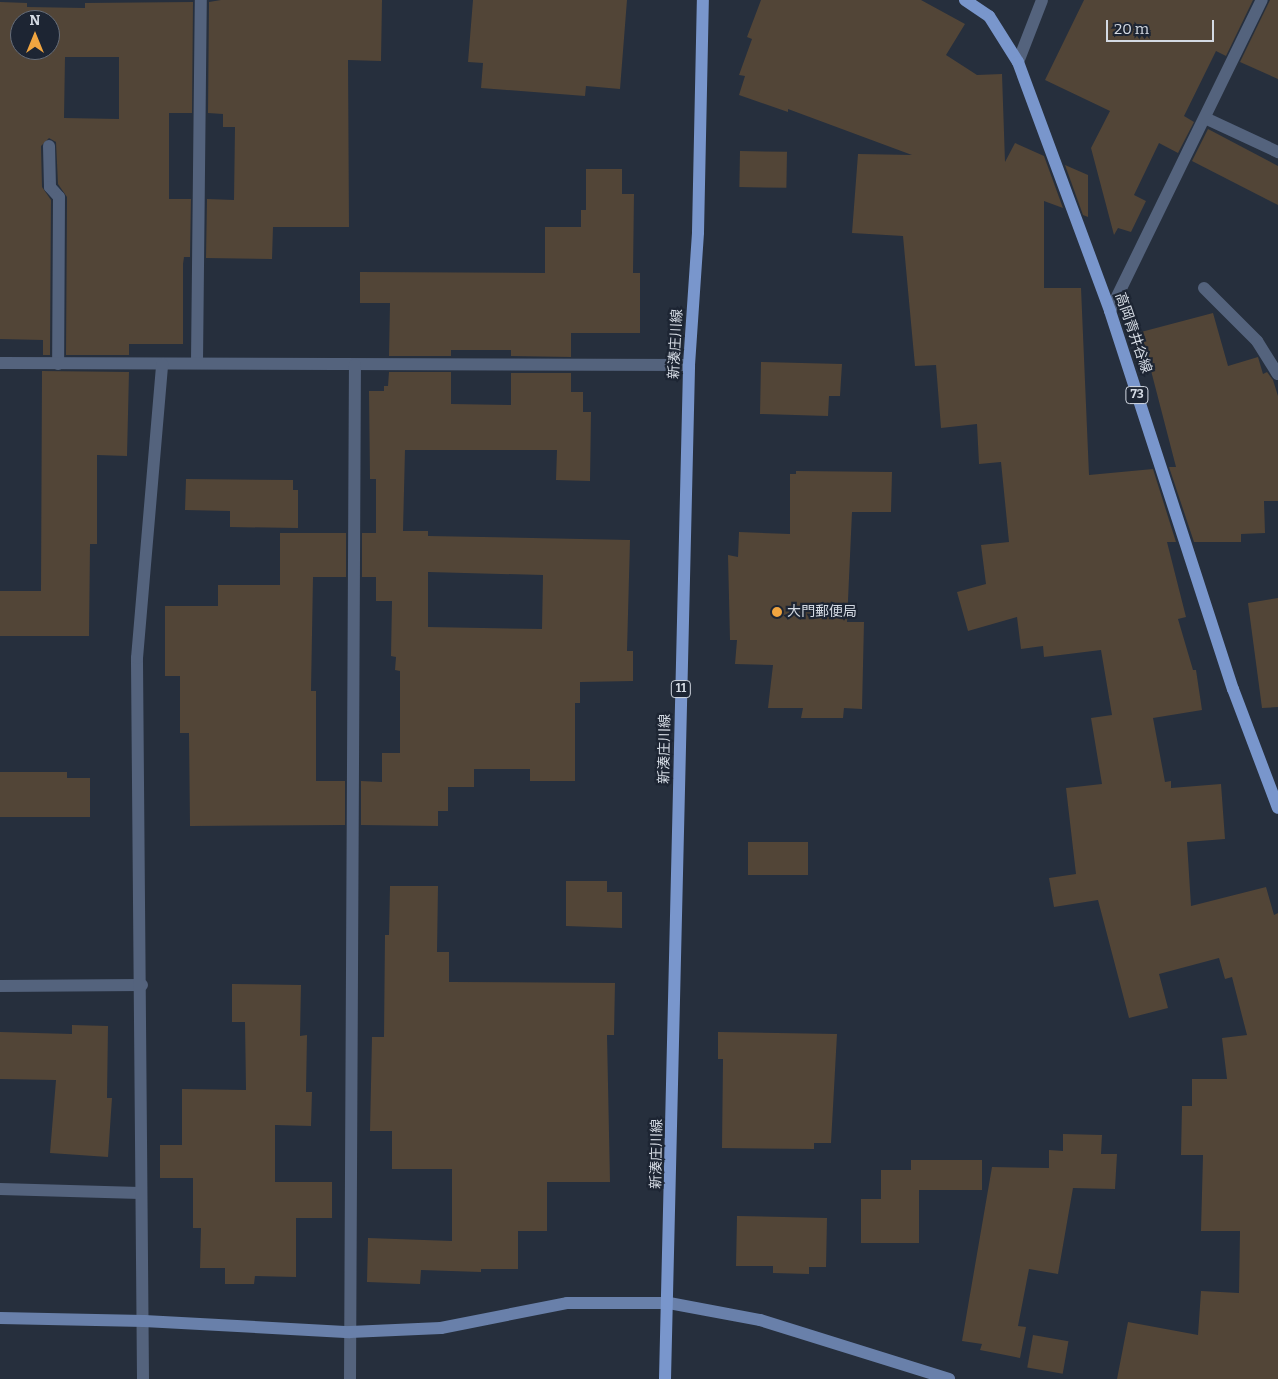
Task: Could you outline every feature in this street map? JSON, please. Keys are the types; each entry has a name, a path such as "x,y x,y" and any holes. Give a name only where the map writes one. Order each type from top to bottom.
{"main road":[{"name":"新湊庄川線","path":"665,1379 669,1303 689,365 698,232 702,0"},
{"name":"高岡青井谷線","path":"965,0 989,16 1018,62 1110,311 1233,689 1278,808"}],"street":[{"path":"197,362 201,0"},
{"path":"1018,62 1042,0"},
{"path":"1110,311 1262,0"},
{"path":"1205,118 1278,152"},
{"path":"49,146 50,187 59,197 58,364"},
{"path":"1204,288 1257,341 1278,374"},
{"path":"0,363 162,364 197,362 355,365 689,365"},
{"path":"143,1379 144,1321 140,1294 142,985 137,658 162,364"},
{"path":"350,1379 355,365"},
{"path":"0,986 142,985"},
{"path":"0,1189 140,1193"},
{"path":"0,1318 144,1321 350,1332 440,1328 568,1303 669,1303 760,1320 949,1379"}],"building":[{"path":"221,0 382,0 381,61 348,60 349,227 273,227 272,259 206,258 207,199 234,200 235,127 223,127 223,114 208,113 209,2"},
{"path":"473,0 627,0 620,89 586,86 585,96 481,88 483,63 468,62"},
{"path":"761,0 921,0 965,24 946,55 977,75 1002,74 1005,162 1015,143 1044,156 1063,208 1044,201 1044,288 1081,288 1089,475 1153,469 1176,542 1167,542 1186,617 1178,619 1193,670 1196,670 1202,710 1153,718 1165,782 1171,781 1171,788 1221,784 1225,839 1187,842 1191,906 1266,887 1274,915 1278,913 1278,1379 1117,1379 1128,1322 1198,1335 1201,1291 1239,1293 1240,1231 1201,1231 1203,1155 1181,1155 1182,1106 1192,1106 1192,1079 1227,1079 1222,1038 1247,1035 1232,977 1225,979 1219,958 1159,974 1168,1008 1129,1018 1098,900 1054,907 1049,878 1076,874 1066,788 1102,784 1091,718 1112,715 1101,650 1044,657 1043,646 1021,649 1017,617 968,631 957,592 986,584 981,545 1009,542 1001,462 979,464 977,424 941,428 936,365 915,366 903,236 852,233 858,154 912,155 788,109 788,112 739,95 745,76 739,75 752,39 747,37"},
{"path":"1084,0 1253,0 1226,56 1216,51 1184,116 1194,122 1178,153 1159,143 1134,195 1146,201 1131,232 1118,228 1114,235 1091,148 1110,111 1045,80"},
{"path":"1270,0 1278,0 1278,79 1240,62"},
{"path":"0,2 27,3 27,7 85,8 85,3 193,2 192,113 169,113 169,199 191,199 190,257 184,257 183,264 183,344 129,344 129,355 66,355 67,197 58,184 56,142 49,138 41,146 42,187 51,200 50,355 43,355 43,340 0,339","holes":["65,57 119,57 119,119 64,118"]},
{"path":"1208,129 1278,166 1278,205 1192,161"},
{"path":"740,151 787,152 786,188 739,187"},
{"path":"1065,165 1088,175 1088,217 1083,215"},
{"path":"586,169 622,169 622,194 634,194 633,273 640,273 640,333 571,333 571,357 511,356 511,350 451,350 451,356 389,356 390,303 360,303 360,272 545,273 545,227 581,227 581,210 586,210"},
{"path":"1213,313 1228,366 1258,357 1263,374 1267,372 1273,380 1278,396 1278,501 1264,501 1265,533 1241,534 1241,542 1194,542 1169,467 1176,467 1141,332"},
{"path":"761,362 842,364 840,396 829,396 828,416 760,414"},
{"path":"42,371 129,372 127,456 97,455 97,544 90,544 89,636 0,636 0,591 41,591"},
{"path":"389,372 451,372 451,404 511,405 511,373 571,373 571,392 583,392 583,412 591,412 590,481 556,480 557,450 405,450 403,531 428,531 428,536 630,540 627,651 633,651 633,681 580,682 580,703 575,703 575,781 530,781 530,769 474,769 474,787 448,787 448,811 438,811 438,826 361,825 361,781 382,782 382,753 400,753 400,671 395,670 396,657 391,656 392,601 376,601 376,577 362,577 362,533 376,533 376,479 370,479 369,391 384,391 384,386 388,386","holes":["428,572 543,575 542,629 428,627"]},
{"path":"796,471 892,472 891,512 852,512 847,622 864,622 862,709 844,708 843,718 801,718 803,708 768,708 773,665 735,664 737,640 730,640 728,555 738,557 739,532 790,534 790,474 796,474"},
{"path":"186,479 293,480 293,490 298,490 298,528 230,527 230,511 185,510"},
{"path":"280,533 346,533 346,577 313,577 311,691 316,691 316,781 345,781 345,825 190,826 189,733 180,733 180,676 165,676 165,606 218,606 218,585 280,585"},
{"path":"1278,598 1278,707 1262,708 1248,603"},
{"path":"0,772 67,772 67,778 90,778 90,817 0,817"},
{"path":"748,842 808,842 808,875 748,875"},
{"path":"566,881 607,881 607,892 622,892 622,928 566,926"},
{"path":"390,886 438,886 437,952 449,952 449,982 615,983 614,1035 607,1035 610,1182 547,1182 547,1231 518,1231 518,1269 481,1269 481,1272 421,1270 420,1284 367,1282 368,1238 452,1241 452,1169 392,1169 392,1131 370,1131 372,1037 384,1037 385,935 389,935"},
{"path":"232,984 301,985 300,1036 307,1035 306,1092 312,1092 311,1126 275,1125 275,1182 332,1182 332,1218 296,1218 296,1277 255,1276 254,1284 225,1284 225,1268 200,1268 201,1228 193,1228 193,1178 160,1178 160,1145 182,1145 182,1089 246,1090 245,1022 232,1022"},
{"path":"72,1025 108,1026 107,1098 112,1098 108,1157 50,1153 56,1080 0,1079 0,1032 72,1034"},
{"path":"718,1032 837,1034 831,1143 814,1143 814,1149 722,1148 723,1059 718,1059"},
{"path":"1063,1134 1102,1135 1101,1154 1117,1154 1115,1189 1073,1188 1058,1274 1029,1269 1018,1326 1026,1327 1020,1358 980,1350 982,1344 962,1341 992,1167 1049,1168 1049,1150 1063,1151"},
{"path":"911,1160 982,1160 982,1190 919,1190 919,1243 861,1243 861,1199 881,1199 881,1170 911,1170"},
{"path":"737,1216 827,1218 826,1267 809,1267 809,1274 773,1273 773,1266 736,1266"},
{"path":"1033,1335 1068,1341 1063,1374 1027,1367"}],"place":[{"name":"大門郵便局","path":"777,612"}]}
